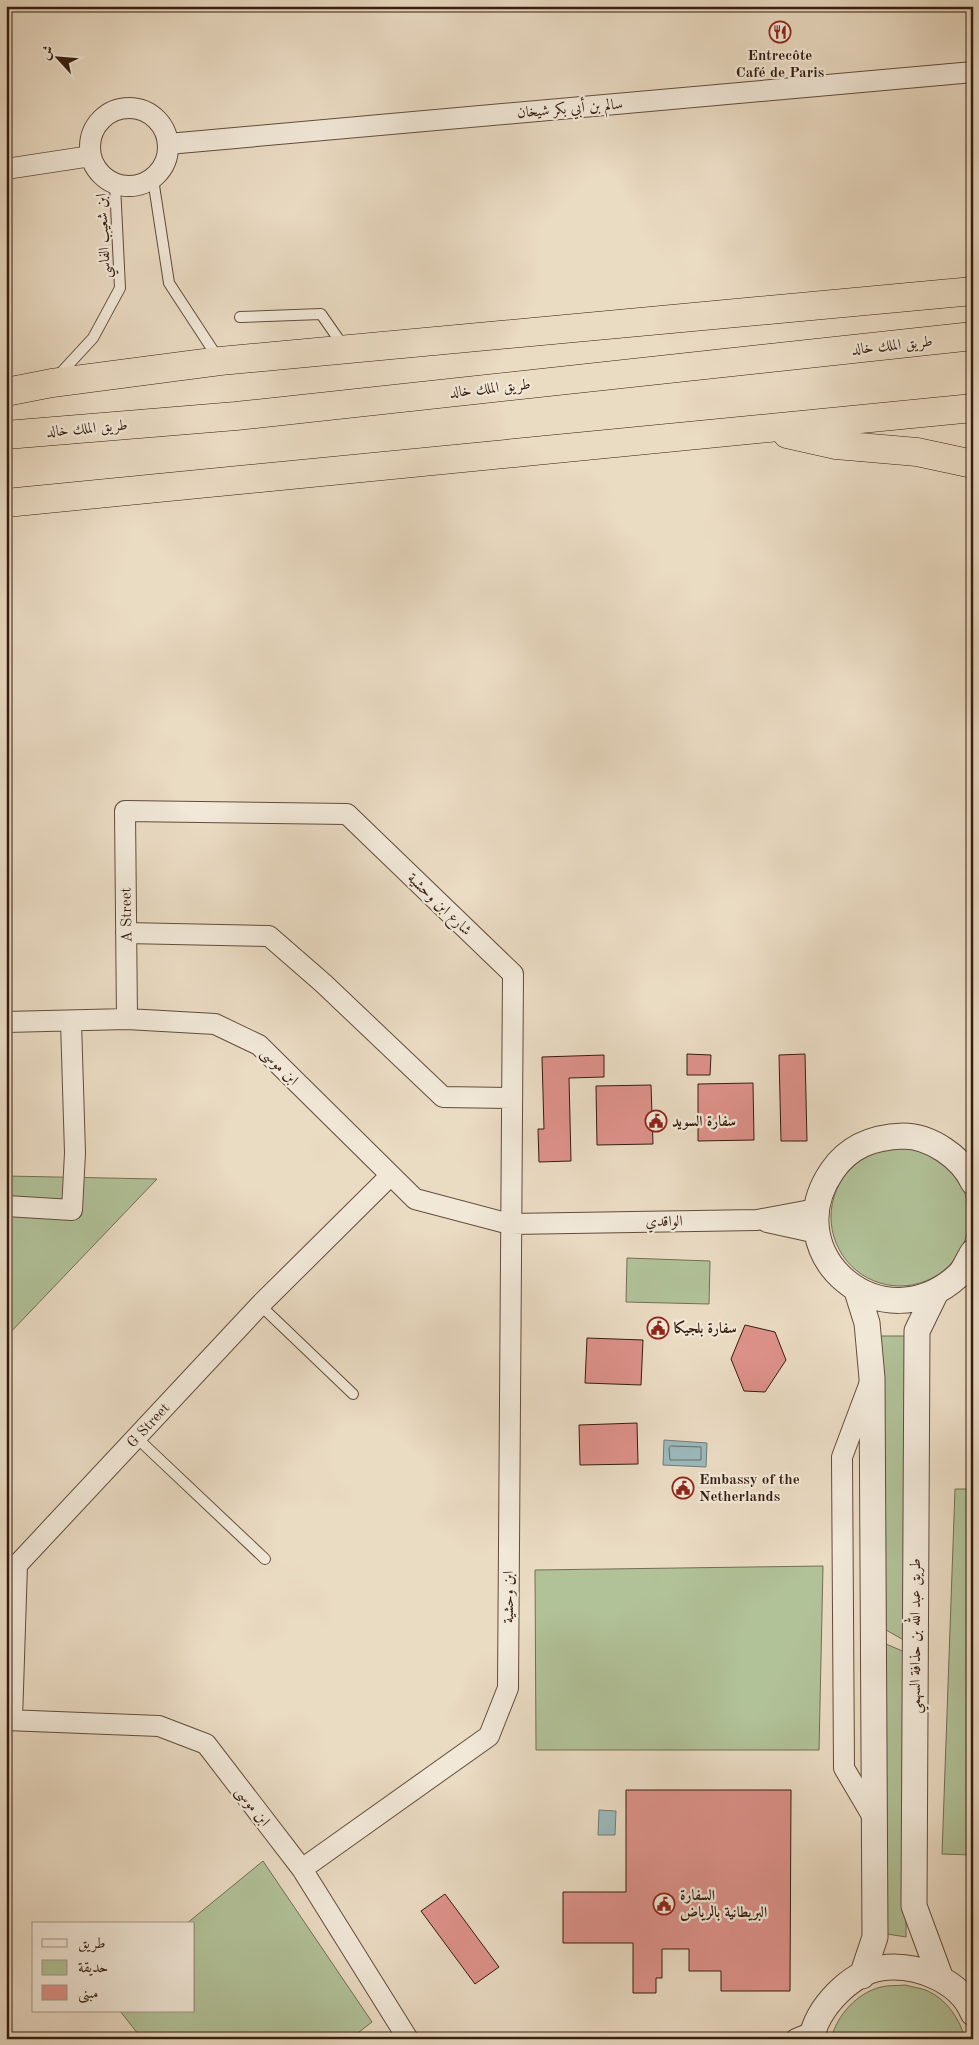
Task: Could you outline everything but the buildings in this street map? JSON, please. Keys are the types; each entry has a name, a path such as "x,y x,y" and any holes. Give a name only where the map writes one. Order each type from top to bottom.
{"highway":[{"path":"6,392 52,383 220,361 973,291"},
{"name":"طريق الملك خالد","path":"6,435 236,416 973,336"},
{"path":"6,380 52,383"},
{"path":"6,503 973,408"},
{"path":"761,429 836,445 917,452 973,464"}],"street":[{"name":"سالم بن أبي بكر شيخان","path":"168,144 973,72"},
{"path":"123,108 136,108 148,112 158,121 165,131 168,144 167,157 162,169 153,178 141,185 128,187 116,185 100,173 91,156 90,143 93,131 100,120 111,112 123,108"},
{"path":"6,169 91,156"},
{"name":"A Street","path":"124,812 126,1019"},
{"name":"شارع ابن وحشية","path":"124,812 347,814 513,974 510,1224"},
{"path":"126,933 269,936 443,1097 512,1098"},
{"name":"ابن موسى","path":"6,1022 71,1022 126,1019 215,1024 259,1045 415,1199 510,1224"},
{"path":"6,1206 72,1210 75,1153 71,1022"},
{"path":"972,1181 956,1159 935,1144 910,1136 884,1137 859,1146 838,1162 823,1183 817,1221 825,1256 838,1276 857,1291 883,1300 910,1301 936,1292 960,1274 973,1252"},
{"name":"G Street","path":"9,1720 17,1566 260,1305 390,1176"},
{"name":"الواقدي","path":"510,1224 757,1220 817,1221"},
{"name":"ابن وحشية","path":"302,1869 489,1736 508,1688 510,1224"},
{"path":"857,1291 867,1323 872,1378 874,1937 862,1976"},
{"name":"طريق عبد الله بن حذافة السهمي","path":"936,1292 917,1331 914,1906 941,1979"},
{"name":"ابن موسى","path":"9,1720 159,1726 206,1744 302,1869 408,2039"},
{"path":"807,2037 824,2008 837,1992 862,1976 880,1968 897,1967 920,1970 941,1979 958,1992 972,2011"}],"lane":[{"path":"153,178 169,283 220,361"},
{"name":"ابن شعيب الفاسي","path":"52,383 93,338 120,288 116,185"},
{"path":"240,317 321,314 346,350"},
{"path":"260,1305 353,1394"},
{"path":"136,1438 265,1558"}],"green space":[{"path":"900,1148 926,1153 949,1168 964,1191 969,1217 964,1243 949,1266 926,1281 900,1286 874,1281 851,1266 836,1243 831,1217 836,1191 851,1168 874,1153"},
{"path":"6,1176 157,1179 6,1337"},
{"path":"627,1258 710,1261 709,1304 626,1302"},
{"path":"878,1336 908,1336 909,1643 879,1626"},
{"path":"955,1489 973,1489 973,1855 942,1854"},
{"path":"823,1566 819,1750 536,1750 535,1570"},
{"path":"879,1641 907,1653 906,1937 887,1934"},
{"path":"263,1861 372,2022 350,2039 142,2039 121,2012 195,2012 195,1922 188,1922"},
{"path":"905,1985 928,1991 941,1999 956,2017 965,2039 831,2039 843,2014 849,2006 864,1994 881,1987"}],"water":[{"path":"664,1440 707,1443 706,1467 663,1465"},
{"path":"599,1810 616,1811 615,1835 598,1835"}],"place":[{"name":"Entrecôte Café de Paris","path":"780,32"},
{"name":"سفارة السويد","path":"656,1121"},
{"name":"سفارة بلجيكا","path":"658,1328"},
{"name":"Embassy of the Netherlands","path":"683,1488"},
{"name":"السفارة البريطانية بالرياض","path":"664,1904"}]}
